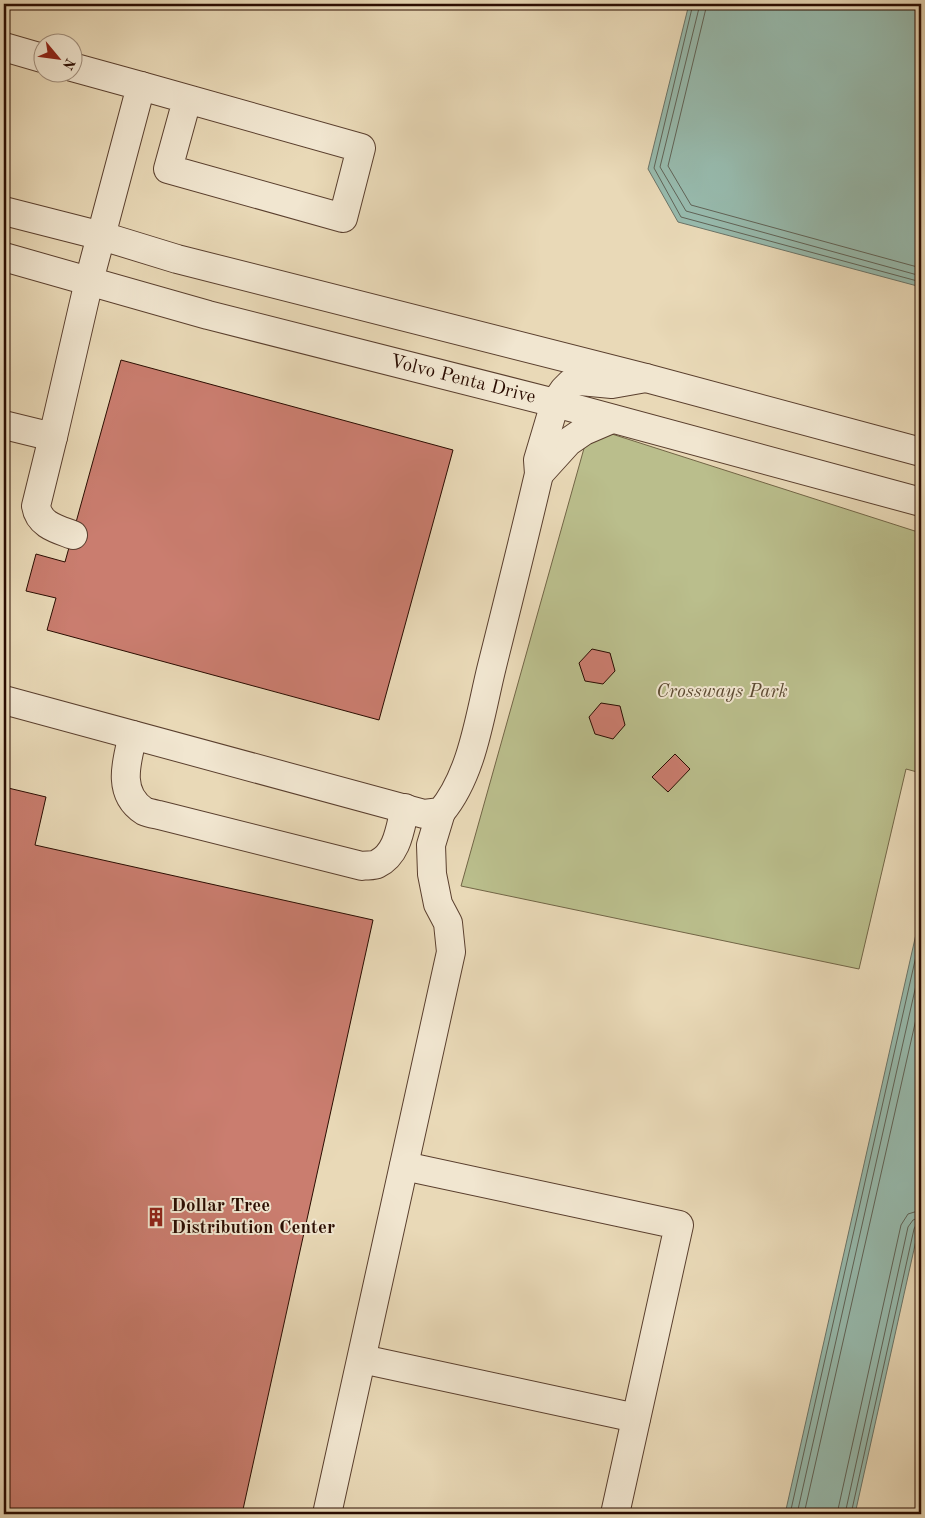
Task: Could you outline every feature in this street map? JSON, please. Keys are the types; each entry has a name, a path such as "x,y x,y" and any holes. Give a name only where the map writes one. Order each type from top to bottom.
{"street":[{"path":"4,47 32,55"},
{"path":"82,70 361,148 343,218 168,169 187,100"},
{"path":"73,534 50,526 38,515 36,506 90,281 141,86"},
{"path":"4,211 102,236 177,259 646,378 921,452"},
{"name":"Volvo Penta Drive","path":"4,257 208,315 555,403 921,502"},
{"path":"327,1514 452,952 448,923 438,904 432,874 430,845 441,812 452,799 468,762 518,567 539,474 538,460 555,403 571,383 587,381 612,384 646,378"},
{"path":"539,474 568,442 584,431 612,418"},
{"path":"4,425 53,437"},
{"path":"4,700 424,814 441,812"},
{"path":"133,735 125,768 126,784 133,800 144,811 159,816 362,866 376,864 390,854 397,839 405,808"},
{"path":"404,1166 679,1225 615,1514"},
{"path":"362,1359 636,1418"}],"green space":[{"name":"Crossways Park","path":"590,427 921,533 921,773 906,769 859,969 461,886"}],"water":[{"path":"689,4 921,4 921,287 678,222 648,169"},
{"path":"921,912 921,1218 855,1514 785,1514"}],"building":[{"path":"121,360 453,450 379,720 47,630 56,598 26,591 36,554 65,562"},
{"path":"592,649 610,653 615,671 603,684 585,681 579,663"},
{"path":"601,703 620,706 625,725 613,739 595,734 589,717"},
{"path":"675,754 690,769 668,792 652,777"},
{"name":"Dollar Tree Distribution Center","path":"4,787 46,797 35,845 373,920 242,1514 4,1514"}],"place":[{"name":"Dollar Tree Distribution Center","path":"156,1217"}]}
